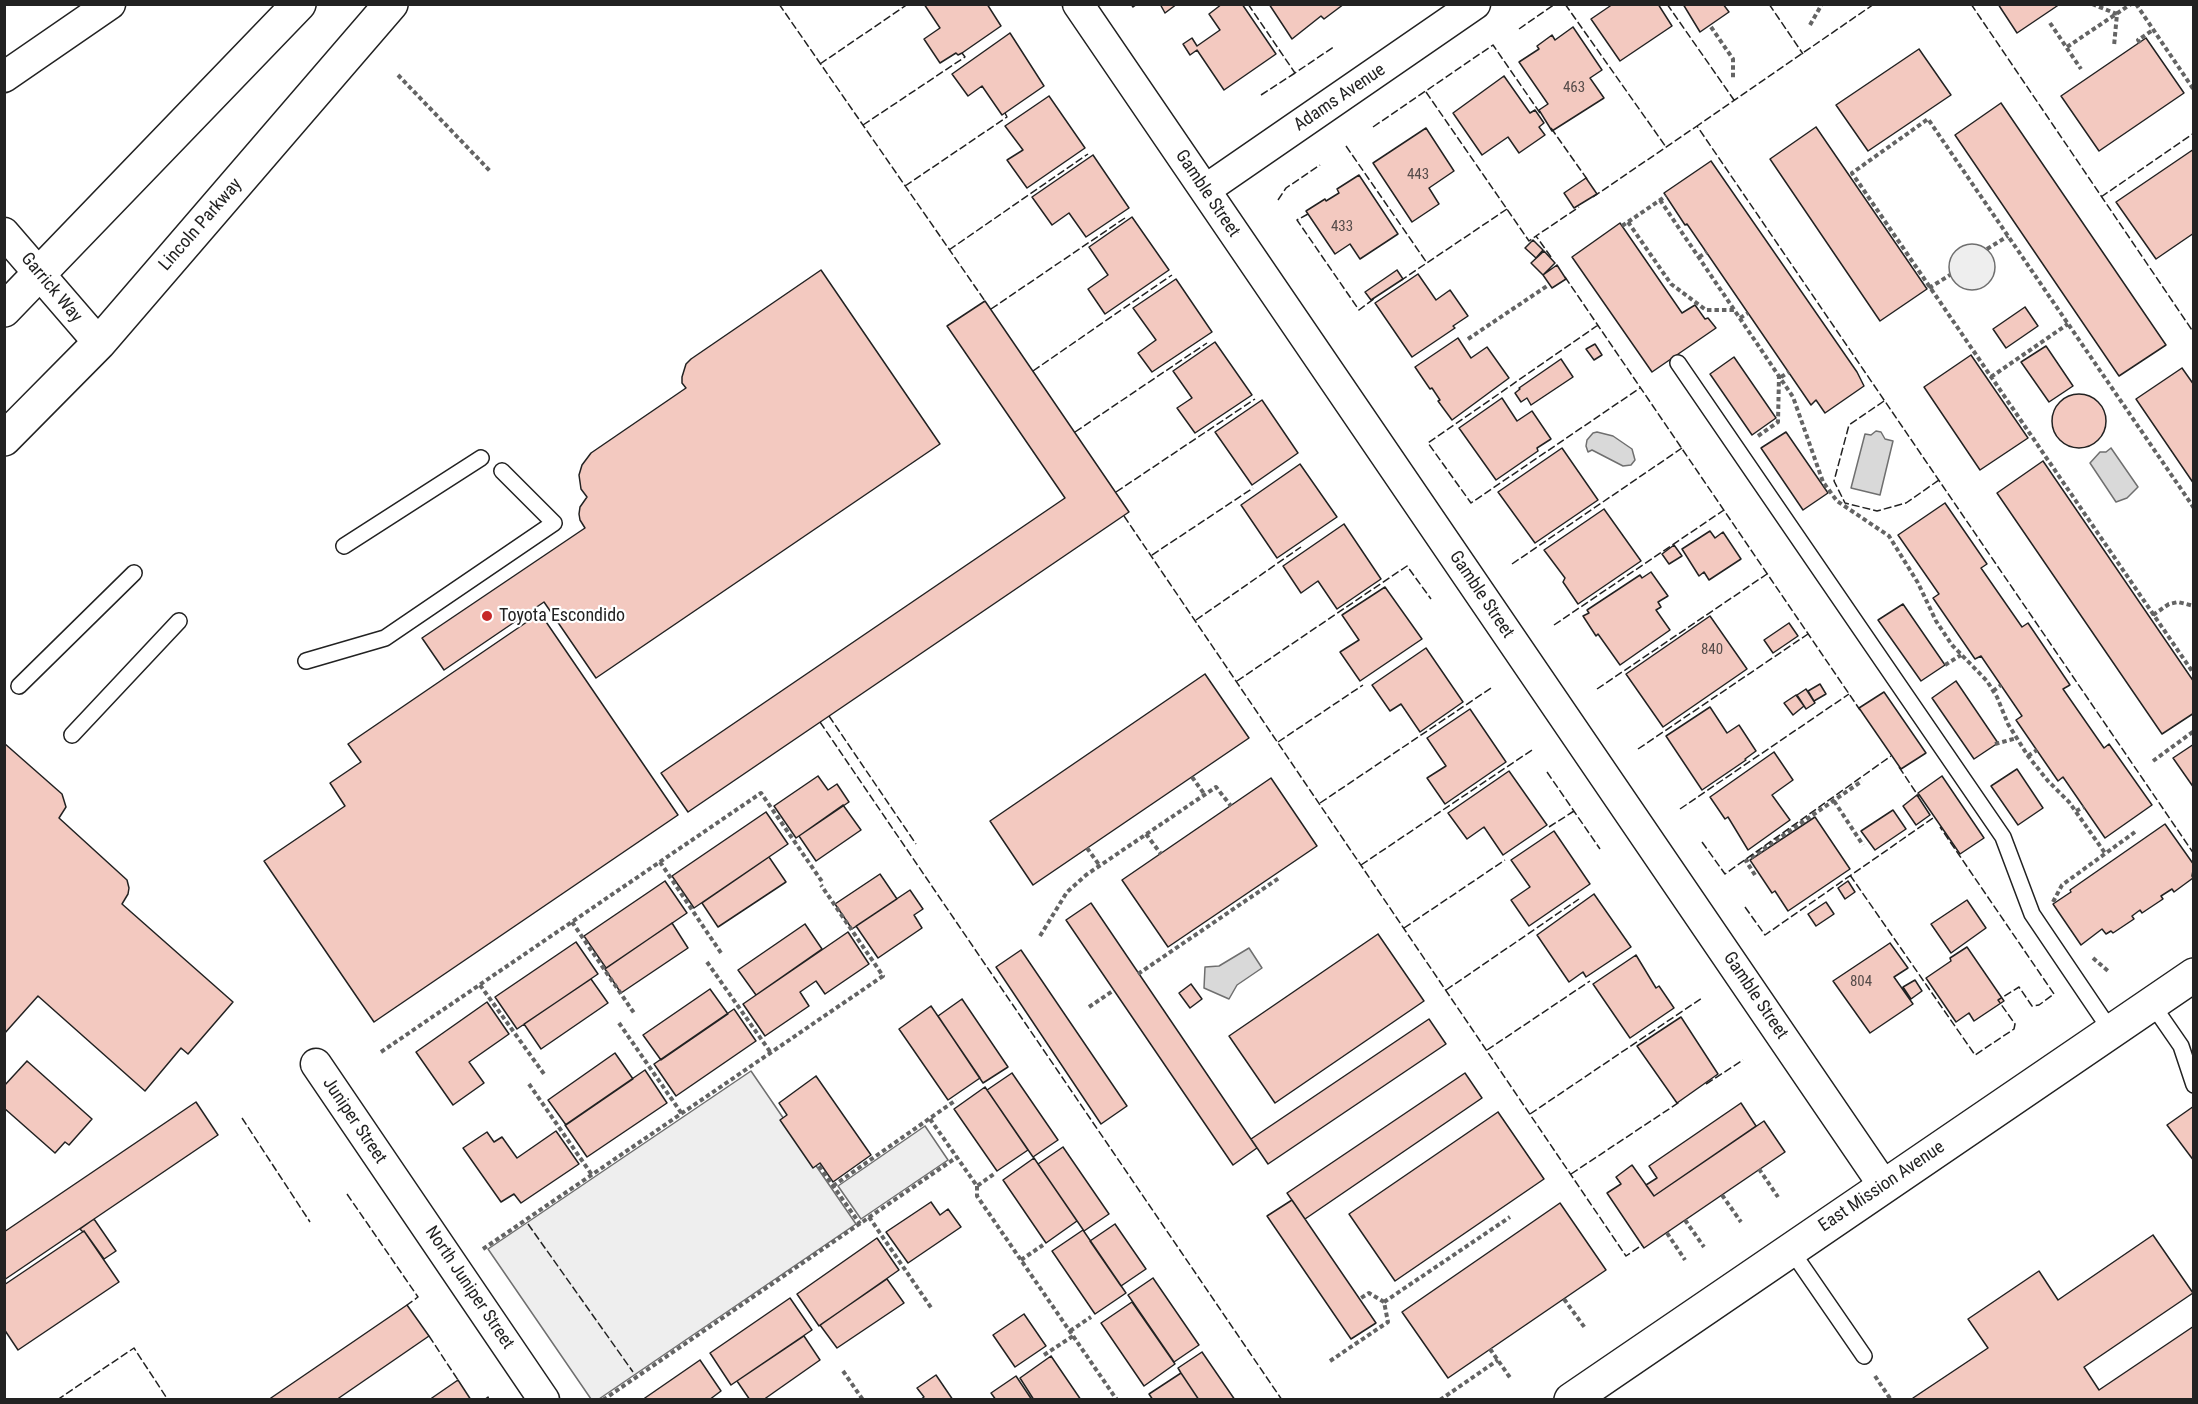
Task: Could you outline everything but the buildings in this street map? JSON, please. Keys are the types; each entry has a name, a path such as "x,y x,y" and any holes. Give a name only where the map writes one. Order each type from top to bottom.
{"main road":[{"path":"4,309 299,4"},
{"name":"Lincoln Parkway","path":"4,439 99,344 391,4"},
{"name":"East Mission Avenue","path":"1571,1400 2193,975"}],"street":[{"path":"4,77 110,4"},
{"name":"Gamble Street","path":"1078,4 1884,1186"},
{"name":"Adams Avenue","path":"1205,190 1476,4"},
{"name":"Garrick Way","path":"4,233 99,344"},
{"name":"Juniper Street","path":"316,1064 393,1178"},
{"name":"North Juniper Street","path":"393,1178 544,1400"}],"lane":[{"path":"1678,363 2003,837 2032,914 2111,1031"},
{"path":"344,546 481,458"},
{"path":"306,660 386,638 554,523 502,471"},
{"path":"19,686 134,573"},
{"path":"72,735 179,621"},
{"path":"2152,1004 2181,1046 2193,1085"},
{"path":"1791,1250 1864,1356"}],"path":[{"path":"1810,25 1822,4"},
{"path":"2092,4 2117,14"},
{"path":"2067,47 2131,4"},
{"path":"2136,4 2193,90"},
{"path":"2114,46 2117,14"},
{"path":"2050,23 2081,69"},
{"path":"1711,27 1733,59 1733,79"},
{"path":"2140,43 2138,40 2153,30"},
{"path":"398,75 491,172"},
{"path":"2193,508 1928,119 1852,173 2193,674"},
{"path":"1622,226 1666,196"},
{"path":"1660,200 1793,397 1823,482 1837,501 1889,536 1918,583 1936,621 1952,645 1987,681 2028,756 2076,812 2105,853"},
{"path":"1628,222 1671,284 1706,310 1735,310"},
{"path":"1987,249 2008,236"},
{"path":"1699,257 1707,252"},
{"path":"1929,288 1950,274"},
{"path":"1468,339 1547,286"},
{"path":"1740,318 1748,313"},
{"path":"1991,377 2068,324"},
{"path":"1780,376 1789,372"},
{"path":"1738,450 1778,422 1780,376"},
{"path":"2153,615 2169,604 2178,602 2193,606"},
{"path":"1945,665 1961,655"},
{"path":"1993,691 2001,685"},
{"path":"2153,761 2193,731"},
{"path":"1995,744 2017,738"},
{"path":"2028,756 2037,750"},
{"path":"1192,777 1205,795"},
{"path":"1755,875 1746,861 1862,781"},
{"path":"1040,936 1067,892 1081,879 1146,834 1216,787 1231,806"},
{"path":"381,1052 761,793 883,976 483,1249"},
{"path":"1834,801 1863,845"},
{"path":"2076,812 2084,807"},
{"path":"2053,908 2061,885 2135,832"},
{"path":"1146,834 1161,855"},
{"path":"1087,848 1100,866"},
{"path":"660,862 721,953"},
{"path":"1138,974 1279,878"},
{"path":"572,922 634,1013"},
{"path":"2085,950 2108,971"},
{"path":"707,962 771,1053"},
{"path":"480,984 544,1074"},
{"path":"1089,1007 1114,990"},
{"path":"619,1023 682,1114"},
{"path":"529,1084 592,1175"},
{"path":"833,1186 956,1100"},
{"path":"930,1119 977,1186 977,1196 1117,1400"},
{"path":"603,1400 957,1157"},
{"path":"819,1166 860,1224"},
{"path":"1759,1169 1778,1197"},
{"path":"977,1186 994,1174"},
{"path":"1722,1195 1741,1222"},
{"path":"869,1217 932,1309"},
{"path":"1384,1302 1510,1217"},
{"path":"1685,1220 1704,1247"},
{"path":"1667,1233 1685,1260"},
{"path":"1021,1260 1043,1245"},
{"path":"1330,1361 1388,1322 1384,1302 1369,1293 1361,1298"},
{"path":"1563,1299 1585,1328"},
{"path":"1070,1331 1091,1317"},
{"path":"1044,1355 1073,1336"},
{"path":"1490,1349 1511,1379"},
{"path":"1440,1400 1498,1360"},
{"path":"843,1371 863,1400"},
{"path":"1875,1376 1892,1400"}],"shaded area":[{"path":"1972,244 1981,245 1988,251 1994,258 1994,276 1988,283 1981,289 1972,290 1963,289 1956,283 1950,276 1949,267 1950,258 1956,251 1963,245"},
{"path":"1876,431 1881,432 1885,439 1893,441 1880,495 1851,488 1865,434 1871,435"},
{"path":"1597,432 1613,436 1632,449 1635,460 1631,465 1623,466 1592,450 1588,452 1587,440"},
{"path":"2111,448 2138,487 2127,498 2116,502 2090,463 2100,452 2106,452"},
{"path":"1249,948 1262,968 1237,985 1229,999 1204,988 1205,967 1219,966"},
{"path":"751,1071 856,1224 599,1399 591,1399 488,1249"},
{"path":"925,1126 948,1160 861,1219 838,1186"}],"fence":[{"path":"779,4 985,301"},
{"path":"820,64 908,4"},
{"path":"1131,4 1133,7 1137,4"},
{"path":"1248,4 1295,73 1335,46"},
{"path":"1519,29 1555,4"},
{"path":"1565,4 1666,147"},
{"path":"1667,4 1734,100"},
{"path":"1769,4 1803,54"},
{"path":"1874,4 1697,126 2194,854"},
{"path":"1971,4 2194,333"},
{"path":"1373,127 1493,45 1540,113"},
{"path":"863,125 965,57 962,53"},
{"path":"1261,95 1295,73"},
{"path":"1426,92 1529,241 1536,236"},
{"path":"905,186 1007,117 1005,113"},
{"path":"1593,197 1697,126"},
{"path":"1551,128 1587,179"},
{"path":"2101,197 2194,133"},
{"path":"1346,146 1427,263"},
{"path":"949,250 1088,154"},
{"path":"1278,200 1286,188 1320,165"},
{"path":"1551,257 1536,236 1579,207"},
{"path":"1400,281 1507,209"},
{"path":"1308,214 1297,220 1359,310 1375,298"},
{"path":"991,309 1125,218"},
{"path":"1033,371 1172,275"},
{"path":"1565,277 1860,710"},
{"path":"1598,325 1428,443 1471,503 1640,388"},
{"path":"1075,432 1207,343"},
{"path":"1116,492 1255,399"},
{"path":"1884,401 1849,425 1834,481 1845,503 1877,511 1906,503 1939,480"},
{"path":"1512,564 1682,448"},
{"path":"1152,555 1253,488"},
{"path":"1554,625 1724,510"},
{"path":"1124,516 1626,1256 1642,1245"},
{"path":"1196,620 1301,547"},
{"path":"1237,681 1407,566 1431,599"},
{"path":"1597,689 1767,574"},
{"path":"1638,749 1808,634"},
{"path":"1278,742 1363,685"},
{"path":"1320,803 1491,688"},
{"path":"1680,809 1849,694"},
{"path":"829,716 916,844"},
{"path":"820,722 1282,1400"},
{"path":"1361,865 1532,750"},
{"path":"1702,842 1725,874 1891,756"},
{"path":"1899,767 1919,797"},
{"path":"1547,772 1600,849"},
{"path":"1549,827 1574,811"},
{"path":"1745,907 1765,935 1933,818"},
{"path":"1850,875 1975,1055 2014,1029 2015,1024 1998,1000 2019,987 2032,1006 2039,1005 2054,994 1940,827"},
{"path":"1404,928 1505,860"},
{"path":"1446,990 1579,899"},
{"path":"1487,1050 1590,981"},
{"path":"1530,1114 1702,998"},
{"path":"1706,1084 1743,1060"},
{"path":"1571,1174 1681,1101"},
{"path":"242,1118 310,1222"},
{"path":"347,1194 418,1297 407,1305"},
{"path":"528,1224 633,1372"},
{"path":"429,1336 458,1380"},
{"path":"57,1400 134,1348 168,1400"},
{"path":"484,1400 488,1397 489,1400"}],"place":[{"name":"Toyota Escondido","path":"487,616"}]}
